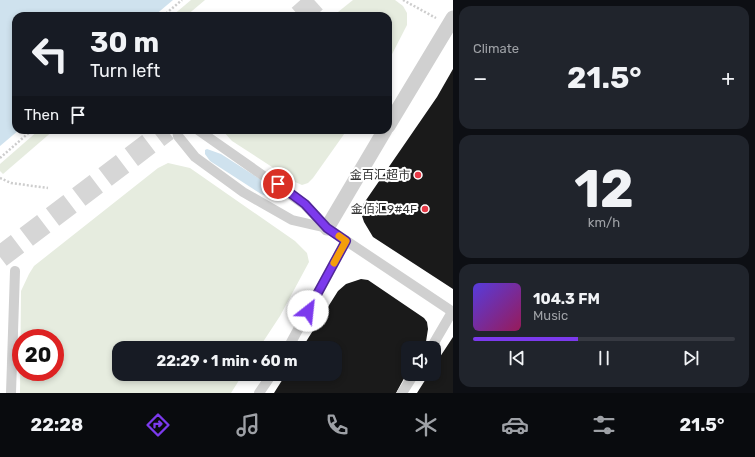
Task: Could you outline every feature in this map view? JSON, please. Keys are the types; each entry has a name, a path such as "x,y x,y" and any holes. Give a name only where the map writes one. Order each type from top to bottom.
{"street":[{"path":"392,119 451,21"},
{"path":"327,228 383,134"}],"lane":[{"path":"178,134 195,157 243,192 292,220 327,228"},
{"path":"204,134 305,204 327,228 452,312 435,341"},
{"path":"292,341 346,241"},
{"path":"11,393 15,271"},
{"path":"259,393 267,381"},
{"path":"402,393 410,381"}],"path":[{"path":"168,12 182,0"},
{"path":"403,0 451,21"},
{"path":"0,158 27,134"},
{"path":"0,178 11,183 48,188"}],"shaded area":[{"path":"191,0 205,0 191,12 177,12"},
{"path":"353,0 395,0 403,6 407,13 407,25 392,54 392,12 338,12"},
{"path":"34,134 49,134 3,174 0,171 0,164"},
{"path":"226,134 344,134 313,178 308,183 302,185 232,141"},
{"path":"168,163 190,168 295,241 307,253 309,262 280,316 264,341 112,341 112,381 239,381 231,393 20,393 20,381 64,381 64,329 21,329 21,291 34,266 158,168"}],"water":[{"path":"0,0 173,0 159,12 12,12 12,134 14,134 0,146"},
{"path":"207,149 221,154 269,185 276,194 274,197 271,198 261,194 210,161 205,154 205,150"}],"building":[{"name":"金百汇超市","path":"453,69 453,289 373,237 364,222 361,213 364,203 437,97"},
{"path":"361,279 368,280 424,318 427,322 428,329 426,341 401,341 401,381 403,381 396,393 274,393 282,381 342,381 342,341 306,341 338,291 346,284"},
{"path":"453,337 453,393 417,393 425,381 441,381 441,355"}],"tunnel":[{"path":"304,12 317,0"},
{"path":"0,257 162,134"}],"slow traffic":[{"path":"334,263 346,241 339,236"}],"place":[{"name":"金百汇超市","path":"418,175"},
{"name":"金佰汇9#4F","path":"425,209"}],"route":[{"path":"278,184 305,204 327,228 346,241 308,311"}]}
